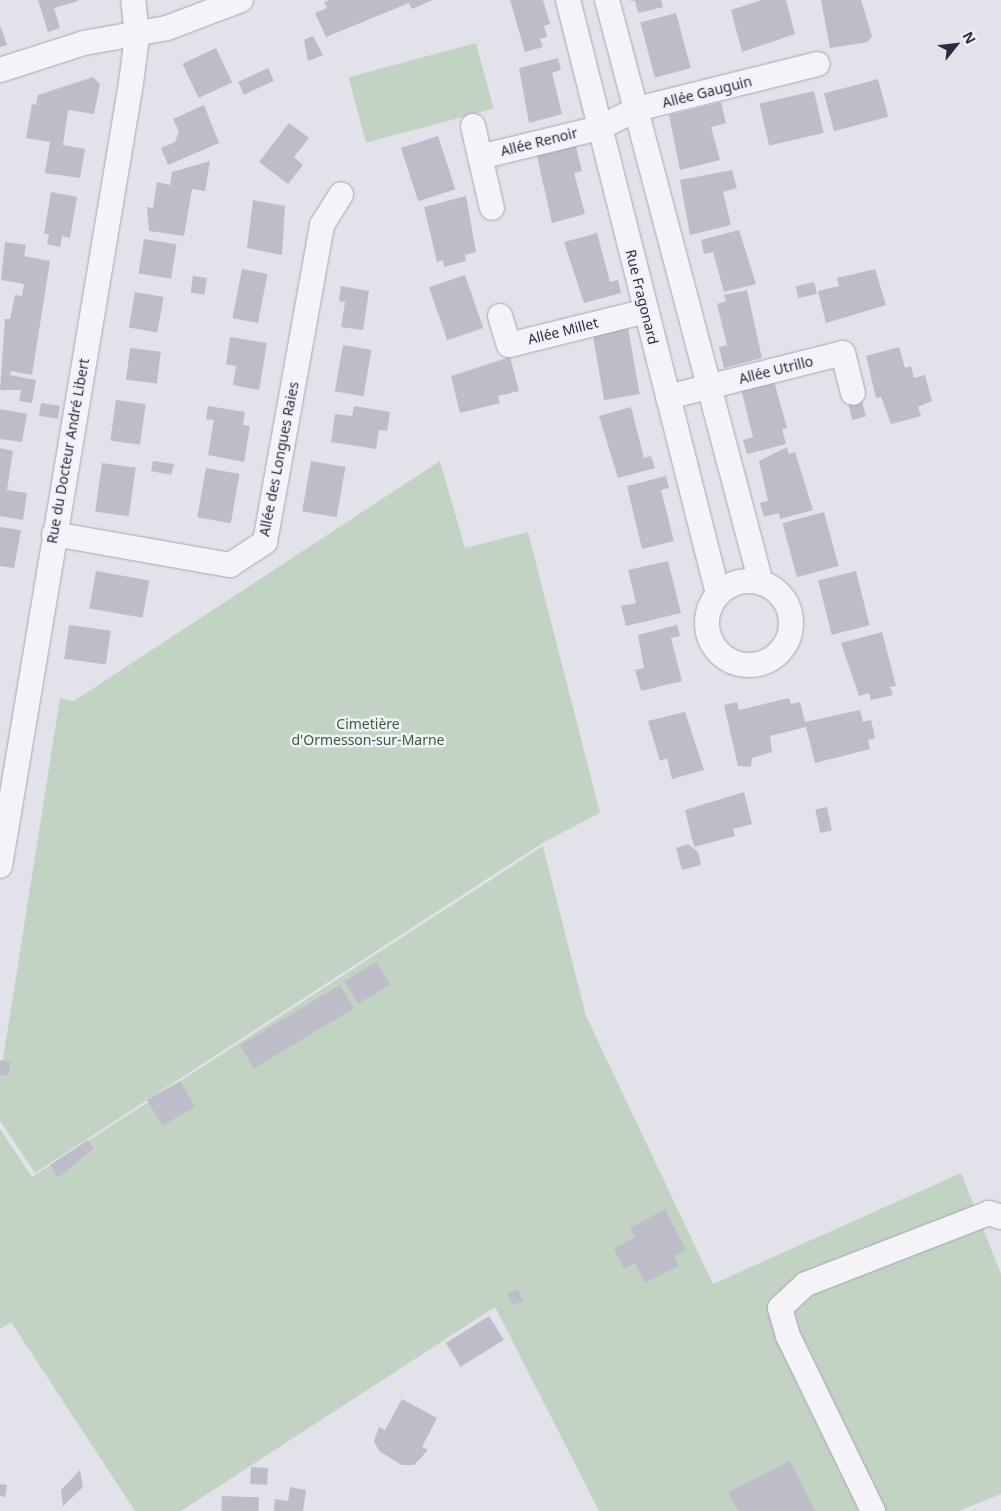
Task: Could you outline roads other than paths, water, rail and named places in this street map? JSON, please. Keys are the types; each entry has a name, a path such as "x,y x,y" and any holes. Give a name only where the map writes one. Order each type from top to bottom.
{"street":[{"name":"Rue du Docteur André Libert","path":"0,866 137,36 133,0"},
{"path":"0,70 84,43 137,36 241,0"},
{"name":"Rue Fragonard","path":"568,0 718,594"},
{"path":"607,0 761,582 787,604 790,633 771,659 752,665 735,663 713,646 707,628 709,612 718,594 746,581 761,582"},
{"name":"Allée Gauguin","path":"599,128 637,109 817,64"},
{"path":"473,126 492,208"},
{"name":"Allée Renoir","path":"480,157 599,128"},
{"name":"Allée des Longues Raies","path":"54,534 230,565 265,542 322,225 340,195"},
{"name":"Allée Millet","path":"500,316 509,345 646,310"},
{"name":"Allée Utrillo","path":"668,397 843,352 853,393"},
{"path":"873,1511 788,1336 780,1308 806,1284 989,1214 1001,1217"}],"park label":[{"name":"Cimetière d'Ormesson-sur-Marne","path":"368,732"}]}
